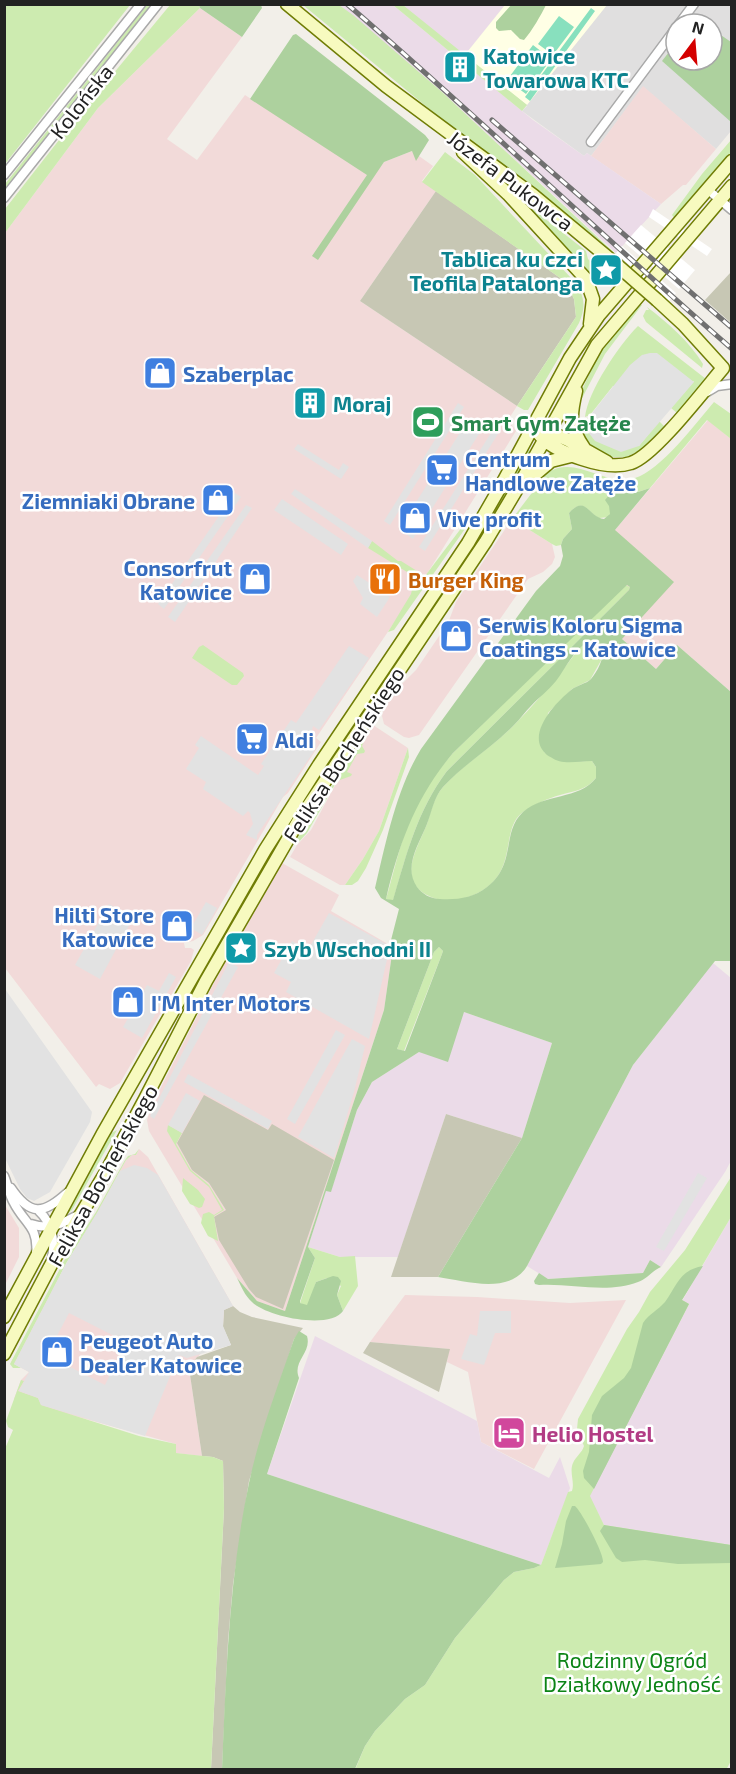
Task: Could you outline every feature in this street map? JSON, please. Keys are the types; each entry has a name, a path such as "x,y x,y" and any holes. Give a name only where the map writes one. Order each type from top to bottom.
{"main road":[{"name":"Józefa Pukowca","path":"287,4 386,86 533,195 617,265 683,324 728,372 697,399 643,457 626,465 610,465"},
{"path":"453,136 462,152 508,194 586,279 592,293 593,303 588,329"},
{"name":"Feliksa Bocheńskiego","path":"4,1317 72,1189 271,840 452,569 588,329 732,161"},
{"name":"Feliksa Bocheńskiego","path":"4,1354 52,1263 145,1099 195,1000 277,856 330,772 486,541 547,436 578,377 608,330 732,186"},
{"path":"578,377 571,420 575,435 585,449"},
{"path":"532,427 571,456 595,464 610,465"},
{"path":"547,436 585,449 610,465"},
{"path":"517,489 544,464 561,457 571,456"}],"street":[{"name":"Kolońska","path":"4,175 141,4"},
{"name":"Kolońska","path":"4,198 158,4"},
{"path":"591,141 664,44"},
{"path":"707,189 732,210"},
{"path":"697,399 717,386 732,384"},
{"path":"5,1178 24,1205 38,1210 52,1227 54,1248 52,1263"},
{"path":"5,1178 15,1205 31,1224 36,1236 36,1256"},
{"path":"38,1210 48,1208 72,1189"},
{"path":"31,1224 44,1228 52,1227 82,1213"}],"shaded area":[{"path":"339,5 393,5 533,120 584,156 587,153 661,204 616,253 442,92"},
{"path":"403,5 505,5 464,56"},
{"path":"505,5 731,5 731,131 716,149 643,87 591,156 587,153 584,156 522,111 527,106 464,56"},
{"path":"505,5 607,5 527,105 464,56"},
{"path":"200,8 242,37 167,139 197,160 245,95 368,175 312,256 384,162 412,151 433,166 422,181 436,191 360,301 517,406 508,420 516,431 425,577 316,738 321,742 288,793 283,797 203,935 184,943 185,948 194,950 191,961 120,1083 110,1089 99,1084 96,1087 5,968 5,233 98,108"},
{"path":"643,86 716,149 686,185 683,185 661,204 591,156"},
{"path":"436,191 566,282 574,299 576,317 517,406 360,301"},
{"path":"731,272 731,323 705,300"},
{"path":"657,353 694,382 639,446 621,452 595,441 588,432 589,417 630,365 642,355"},
{"path":"458,403 464,407 390,525 384,521"},
{"path":"468,420 482,429 413,539 399,529"},
{"path":"708,420 731,439 731,692 677,645 656,669 622,639 615,530"},
{"path":"496,425 501,429 425,551 419,547"},
{"path":"298,444 339,470 343,463 349,467 341,479 294,449"},
{"path":"295,489 372,541 368,548 291,494"},
{"path":"235,493 241,497 164,609 158,604"},
{"path":"282,499 348,544 341,555 274,510"},
{"path":"246,505 252,508 175,622 168,617"},
{"path":"512,519 552,544 555,557 552,564 543,572 528,579 419,735 404,737 384,724 382,716 384,709 397,689 416,670 448,623 456,602"},
{"path":"357,575 371,584 367,590 372,585 390,597 377,617 360,604 363,598 353,581"},
{"path":"349,646 369,658 319,730 313,726 316,745 314,751 257,835 257,840 246,835 253,824 250,813 248,811 243,816 203,789 206,782 186,769 199,748 195,745 201,736 258,775 264,766 261,764 291,720 296,723"},
{"path":"373,725 408,748 379,831 345,885 340,885 290,857 297,845 311,830 339,778"},
{"path":"282,863 339,895 331,911 393,947 384,1010 285,1311 257,1301 237,1278 149,1131 147,1120 153,1103 223,965"},
{"path":"206,902 217,908 202,935 191,928"},
{"path":"109,904 133,918 100,979 75,965"},
{"path":"329,913 390,946 369,1039 286,992 291,982 274,973 292,941 308,950"},
{"path":"229,962 238,967 154,1119 150,1116"},
{"path":"713,963 731,978 732,1121 730,1124 732,1159 661,1267 650,1260 643,1273 548,1279 527,1266 633,1065"},
{"path":"169,973 176,977 142,1038 123,1027 147,985 159,991"},
{"path":"5,989 92,1112 90,1122 50,1192 34,1201 27,1198 20,1189 5,1158"},
{"path":"464,1012 552,1043 522,1138 446,1114 398,1257 340,1257 308,1247 326,1190 331,1191 357,1110 372,1082 419,1052"},
{"path":"336,1030 345,1035 295,1124 287,1119"},
{"path":"352,1039 365,1046 334,1158 298,1137"},
{"path":"188,1074 272,1121 268,1129 184,1082"},
{"path":"186,1093 200,1101 182,1133 168,1125"},
{"path":"204,1095 268,1130 272,1124 334,1160 283,1309 256,1297 249,1289 219,1240 214,1217 226,1210 209,1183 192,1170 177,1143"},
{"path":"446,1114 522,1138 438,1277 391,1277"},
{"path":"139,1149 148,1157 233,1306 224,1310 223,1326 189,1368 202,1456 175,1453 176,1444 14,1399 21,1380 29,1372 11,1362 126,1160 136,1155"},
{"path":"134,1165 147,1168 158,1175 233,1306 224,1310 223,1326 231,1345 187,1358 179,1355 145,1436 41,1405 38,1398 19,1391 29,1372 14,1364 67,1262 120,1171","holes":["69,1313 126,1342 105,1385 47,1355"]},
{"path":"698,1173 707,1178 664,1251 656,1247"},
{"path":"5,1205 19,1228 19,1257 5,1285"},
{"path":"731,1217 731,1545 604,1525 589,1496 689,1304 682,1301"},
{"path":"405,1295 570,1303 626,1300 534,1469 481,1442 468,1372 447,1362 449,1349 370,1342"},
{"path":"233,1306 252,1317 303,1328 294,1339 249,1481 233,1584 222,1769 211,1769 224,1508 223,1461 202,1456 189,1368 197,1357 231,1345 223,1327 224,1310"},
{"path":"480,1311 511,1311 511,1333 495,1333 484,1365 461,1359 470,1334 477,1336"},
{"path":"315,1336 477,1421 481,1442 549,1478 560,1457 570,1488 541,1565 267,1474"},
{"path":"370,1342 450,1349 439,1392 363,1353"}],"green space":[{"path":"512,4 546,5 524,40 511,30 499,31 496,28 496,22"},
{"path":"4,5 130,5 5,164 4,164"},
{"path":"147,5 151,5 5,189 5,184"},
{"path":"170,5 199,5 200,8 98,108 5,233 5,209"},
{"path":"199,5 261,5 262,8 242,37 200,8"},
{"path":"303,5 339,5 353,15 442,92 622,260 450,126"},
{"path":"393,5 403,5 527,105 522,111"},
{"path":"591,8 595,11 530,101 525,97"},
{"path":"559,16 574,27 553,55 538,44"},
{"path":"296,34 429,140 416,161 412,151 384,162 318,260 312,256 367,175 250,99 293,35"},
{"path":"724,37 731,42 731,122 674,72 724,72"},
{"path":"533,45 551,59 526,94 507,80"},
{"path":"731,140 731,153 675,219 672,215"},
{"path":"445,152 475,175 572,279 582,294 583,310 579,323 528,410 517,406 576,317 574,299 566,282 422,182"},
{"path":"515,195 586,251 588,259 602,273 593,282"},
{"path":"637,304 642,305 605,354 577,408 576,403 601,349"},
{"path":"647,307 685,340 703,364 702,368 646,322 643,316 646,310 649,310"},
{"path":"638,326 706,379 677,413 671,408 694,381 613,386 590,415 585,417 587,406 598,382 622,345"},
{"path":"714,402 731,414 731,439 707,420 650,488 638,492 616,492 609,506 611,510 609,517 599,518 582,506 574,508 569,513 572,529 561,545 552,544 512,519 547,473 558,468 569,467 623,480 645,474 678,445"},
{"path":"589,418 588,432 639,446 659,421 665,427 643,449 626,457 611,457 591,448 575,423"},
{"path":"527,449 532,452 485,533 380,689 378,687"},
{"path":"650,488 615,530 674,582 622,639 656,669 677,645 731,692 731,961 715,961 633,1065 527,1266 519,1275 510,1281 486,1284 438,1277 522,1138 552,1043 464,1012 448,1062 419,1052 372,1082 357,1110 331,1192 326,1191 308,1247 315,1258 300,1301 307,1305 316,1282 333,1276 338,1277 341,1281 337,1295 343,1311 336,1317 312,1320 284,1316 260,1307 247,1297 237,1278 257,1301 285,1311 384,1010 393,947 390,944 399,909 381,898 375,888 398,799 412,765 421,749 536,591 560,566 563,556 561,545 572,529 569,513 583,506 604,519 610,514 605,500 611,493 638,492","holes":["627,585 630,587 629,590 447,771 420,817 393,900 386,899 410,822 429,786 453,753","590,640 598,641 604,649 598,669 591,679 573,688 550,711 540,730 539,739 547,755 557,761 592,761 596,767 596,778 580,790 541,802 523,812 512,829 502,868 496,878 482,891 465,898 453,899 437,899 424,894 413,879 412,864 440,791 515,724 553,685 584,644","439,947 443,951 405,1051 397,1049 434,952"]},
{"path":"462,522 467,526 394,630 388,632 411,594 414,581 407,572 368,548 372,541 398,561 425,576 462,527 460,525"},
{"path":"625,585 630,587 629,590 447,771 420,817 393,901 386,899 409,822 435,774 453,753"},
{"path":"590,640 598,641 604,649 603,657 590,680 572,689 548,713 544,752 561,760 592,761 596,767 596,778 584,788 556,796 523,812 516,819 512,828 501,871 483,890 465,898 451,900 437,899 420,891 411,874 414,854 440,791 515,724 577,651"},
{"path":"203,645 243,673 244,676 237,685 232,685 192,658"},
{"path":"370,729 362,746 364,753 357,754 347,772 352,774 351,776 337,781 307,833 296,845 294,843"},
{"path":"408,748 409,757 383,830 366,868 358,881 352,885 345,885 379,831"},
{"path":"439,947 443,951 442,954 404,1051 397,1049 434,952"},
{"path":"168,1125 182,1133 176,1144 191,1170 209,1185 224,1210 214,1216 218,1241 208,1236 201,1223 203,1214 209,1212 214,1215 222,1210 209,1187 190,1171 167,1131"},
{"path":"117,1130 72,1210 63,1218 109,1134"},
{"path":"139,1149 136,1155 126,1160 97,1213 67,1262 14,1364 21,1368 13,1368 10,1364 64,1261 96,1212 125,1160"},
{"name":"Rodzinny Ogród Działkowy Jedność","path":"731,1177 731,1217 682,1300 689,1304 590,1496 604,1525 731,1545 731,1761 726,1770 355,1770 365,1746 375,1731 405,1699 425,1685 455,1638 504,1580 514,1572 541,1565 568,1492 572,1491 573,1463 584,1446 577,1429 578,1419 650,1292 685,1250"},
{"path":"183,1178 205,1199 202,1207 190,1204 182,1191"},
{"path":"308,1247 340,1257 355,1256 358,1286 343,1311 337,1295 341,1286 327,1278 316,1282 309,1304 306,1306 300,1303 315,1258"},
{"path":"650,1260 661,1267 641,1281 626,1285 601,1288 539,1285 534,1281 539,1273 548,1279 643,1273"},
{"path":"703,1266 682,1300 689,1304 594,1489 584,1478 583,1471 589,1452 592,1415 602,1396 624,1378 631,1368 643,1323 665,1302 684,1275"},
{"path":"299,1331 307,1336 307,1347 298,1367 299,1378 267,1474 541,1565 514,1572 504,1580 455,1638 425,1685 405,1699 375,1731 365,1746 355,1769 222,1769 230,1626 242,1518 263,1429 294,1339"},
{"path":"21,1380 24,1381 18,1391 38,1398 41,1405 139,1436 176,1444 176,1453 213,1457 223,1461 224,1508 211,1769 5,1769 4,1451 13,1430 8,1427 6,1421"},
{"path":"572,1506 578,1510 592,1533 600,1551 603,1562 601,1564 555,1568 566,1521"},
{"path":"604,1525 731,1545 731,1563 678,1564 645,1560 622,1562 616,1558 600,1531"}],"pier":[{"path":"653,209 712,249 707,256 649,217"},
{"path":"641,225 695,270 679,289 625,243"},
{"path":"622,246 676,293 669,301 616,253"}],"railway":[{"path":"347,4 732,349"},
{"path":"492,120 732,328"}],"place":[{"name":"Katowice Towarowa KTC","path":"460,67"},
{"name":"Tablica ku czci Teofila Patalonga","path":"606,270"},
{"name":"Szaberplac","path":"160,373"},
{"name":"Moraj","path":"310,403"},
{"name":"Smart Gym Załęże","path":"428,422"},
{"name":"Centrum Handlowe Załęże","path":"442,470"},
{"name":"Ziemniaki Obrane","path":"218,500"},
{"name":"Vive profit","path":"415,518"},
{"name":"Consorfrut Katowice","path":"255,579"},
{"name":"Burger King","path":"385,579"},
{"name":"Serwis Koloru Sigma Coatings - Katowice","path":"456,636"},
{"name":"Aldi","path":"252,739"},
{"name":"Hilti Store Katowice","path":"177,926"},
{"name":"Szyb Wschodni II","path":"241,948"},
{"name":"I'M Inter Motors","path":"128,1002"},
{"name":"Peugeot Auto Dealer Katowice","path":"57,1352"},
{"name":"Helio Hostel","path":"509,1433"}]}
